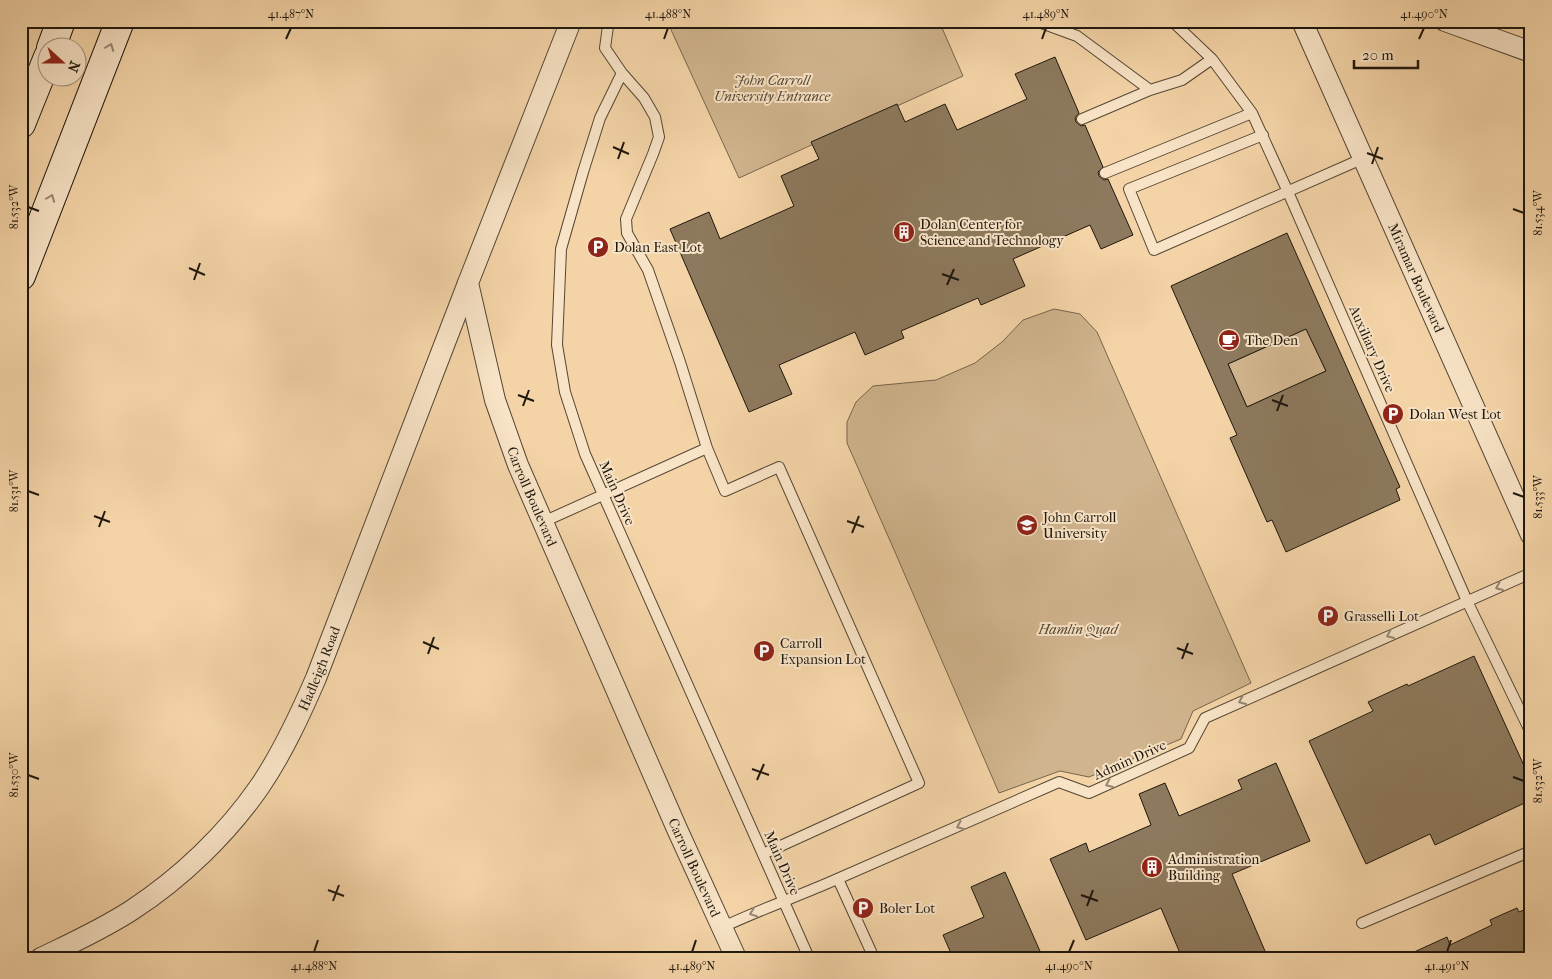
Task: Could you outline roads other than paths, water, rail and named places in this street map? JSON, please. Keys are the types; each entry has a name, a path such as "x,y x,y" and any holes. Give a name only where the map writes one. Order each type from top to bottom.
{"main road":[{"path":"55,38 61,21"},
{"path":"21,276 120,21"},
{"path":"21,124 38,82"}],"street":[{"path":"468,283 571,21"},
{"name":"Miramar Boulevard","path":"1302,21 1531,535"},
{"path":"1445,21 1531,52"},
{"name":"Carroll Boulevard","path":"468,283 495,400 518,465 677,829 736,958"},
{"name":"Hadleigh Road","path":"41,958 104,927 157,892 205,851 244,808 260,785 290,735 316,678 468,283"}],"lane":[{"path":"610,21 605,48 622,73 644,98 654,117 659,137 626,219 627,233 648,270 707,448 725,491 779,467 920,783 763,854"},
{"path":"1036,21 1077,36 1150,90"},
{"name":"Auxiliary Drive","path":"1172,21 1212,59 1252,114 1467,601 1531,734"},
{"path":"1082,119 1150,90 1182,80 1212,59"},
{"name":"Main Drive","path":"622,73 600,118 561,249 557,345 565,392 585,454 809,958"},
{"path":"1106,173 1252,114"},
{"path":"1262,135 1130,189 1154,250 1364,158"},
{"path":"543,522 707,448"},
{"name":"Admin Drive","path":"723,927 1059,782 1089,793 1189,748 1205,718 1531,573"},
{"path":"1362,923 1531,851"},
{"path":"838,879 874,958"}],"place":[{"name":"Dolan Center for Science and Technology","path":"904,232"},
{"name":"Dolan East Lot","path":"598,247"},
{"name":"The Den","path":"1229,340"},
{"name":"Dolan West Lot","path":"1393,414"},
{"name":"John Carroll University","path":"1027,525"},
{"name":"Grasselli Lot","path":"1328,616"},
{"name":"Carroll Expansion Lot","path":"764,651"},
{"name":"Administration Building","path":"1152,867"},
{"name":"Boler Lot","path":"863,908"}],"park label":[{"name":"John Carroll University Entrance","path":"772,88"},
{"name":"Hamlin Quad","path":"1078,629"}]}
